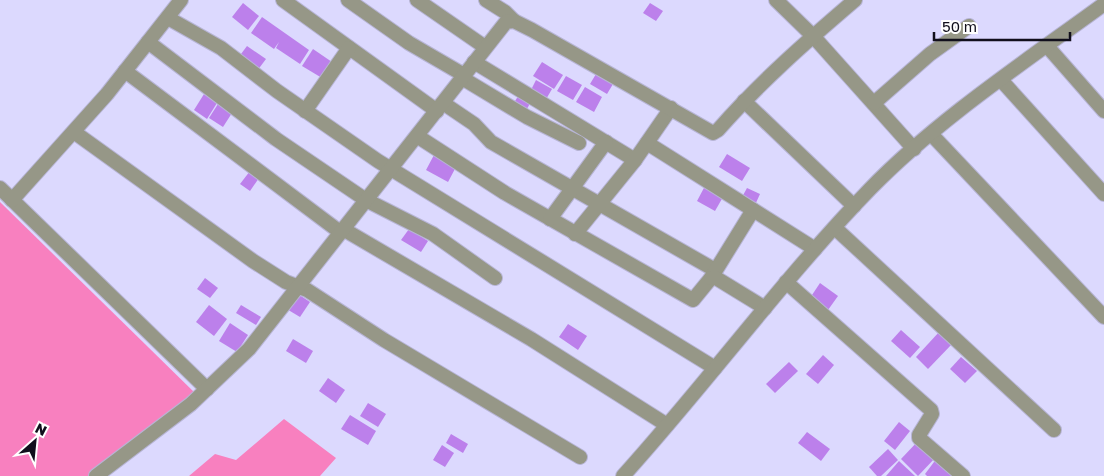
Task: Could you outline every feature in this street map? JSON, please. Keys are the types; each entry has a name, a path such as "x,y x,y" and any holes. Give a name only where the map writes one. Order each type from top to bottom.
{"street":[{"path":"12,200 74,132 181,0"},
{"path":"283,0 349,48 440,107 474,124 491,142 600,204 765,308"},
{"path":"416,0 485,47"},
{"path":"486,0 505,12 514,21 713,132 718,130 789,56 855,0"},
{"path":"776,0 813,36 914,149"},
{"path":"350,1 409,43 527,117 579,143"},
{"path":"626,475 786,282 854,206 914,149 1001,80 1104,4"},
{"path":"168,18 222,48 306,112 390,168 715,368"},
{"path":"96,476 207,389 250,349 503,24 514,21"},
{"path":"874,103 930,54 969,26"},
{"path":"148,42 276,139 366,200 434,234 495,278"},
{"path":"1047,46 1104,111"},
{"path":"306,112 349,48"},
{"path":"474,62 635,160"},
{"path":"125,71 342,230 531,339 667,425"},
{"path":"1001,80 1104,194"},
{"path":"744,101 854,206"},
{"path":"575,234 635,160 671,108"},
{"path":"74,132 253,261 580,457"},
{"path":"932,135 1104,317"},
{"path":"417,136 575,234 690,299 696,297 713,274 753,210"},
{"path":"550,219 606,142"},
{"path":"646,143 815,249"},
{"path":"0,188 207,389"},
{"path":"834,228 1054,430"},
{"path":"786,282 931,410 932,414 919,438 963,476"}],"shaded area":[{"path":"0,202 196,394 92,476 0,476"},
{"path":"284,419 336,458 320,476 189,476 215,454 236,460"}],"building":[{"path":"243,3 259,16 248,30 232,17"},
{"path":"650,3 663,11 656,21 643,13"},
{"path":"262,17 309,50 300,64 276,48 279,42 274,49 251,33"},
{"path":"247,46 266,59 257,71 238,58"},
{"path":"313,49 332,62 322,78 302,66"},
{"path":"542,62 563,75 554,89 533,76"},
{"path":"596,74 613,84 607,94 590,84"},
{"path":"566,76 582,85 573,100 557,91"},
{"path":"536,80 552,89 545,101 530,92"},
{"path":"585,87 602,97 594,112 576,102"},
{"path":"520,93 532,100 524,114 512,106"},
{"path":"204,94 217,103 207,119 194,110"},
{"path":"218,104 232,113 223,127 209,118"},
{"path":"727,154 750,168 742,181 719,167"},
{"path":"434,155 456,167 448,182 426,170"},
{"path":"250,171 259,178 250,191 240,184"},
{"path":"705,186 723,197 715,211 697,201"},
{"path":"747,188 760,194 755,205 741,199"},
{"path":"409,229 428,241 421,252 401,240"},
{"path":"205,278 218,288 210,298 197,289"},
{"path":"820,283 838,296 828,310 810,298"},
{"path":"295,292 310,302 300,317 285,308"},
{"path":"209,305 227,319 214,336 196,322"},
{"path":"241,305 261,317 256,325 236,313"},
{"path":"230,323 248,335 237,352 219,341"},
{"path":"568,324 587,336 578,350 559,337"},
{"path":"901,330 920,347 910,358 891,341"},
{"path":"940,331 953,343 928,369 916,357"},
{"path":"293,339 313,351 306,363 286,351"},
{"path":"823,355 834,365 818,384 806,374"},
{"path":"961,357 977,371 965,383 950,369"},
{"path":"789,362 798,371 775,393 766,384"},
{"path":"328,378 345,390 336,403 319,391"},
{"path":"368,403 386,414 378,427 360,416"},
{"path":"350,415 376,431 368,445 341,429"},
{"path":"899,422 910,431 895,450 884,441"},
{"path":"807,432 830,449 821,461 798,443"},
{"path":"451,434 468,444 463,453 446,443"},
{"path":"919,440 936,457 918,476 901,459"},
{"path":"442,445 454,453 445,467 433,460"},
{"path":"888,449 898,460 881,476 877,476 869,467"},
{"path":"937,458 958,476 927,476 925,474"},
{"path":"899,461 915,476 886,476"}]}
